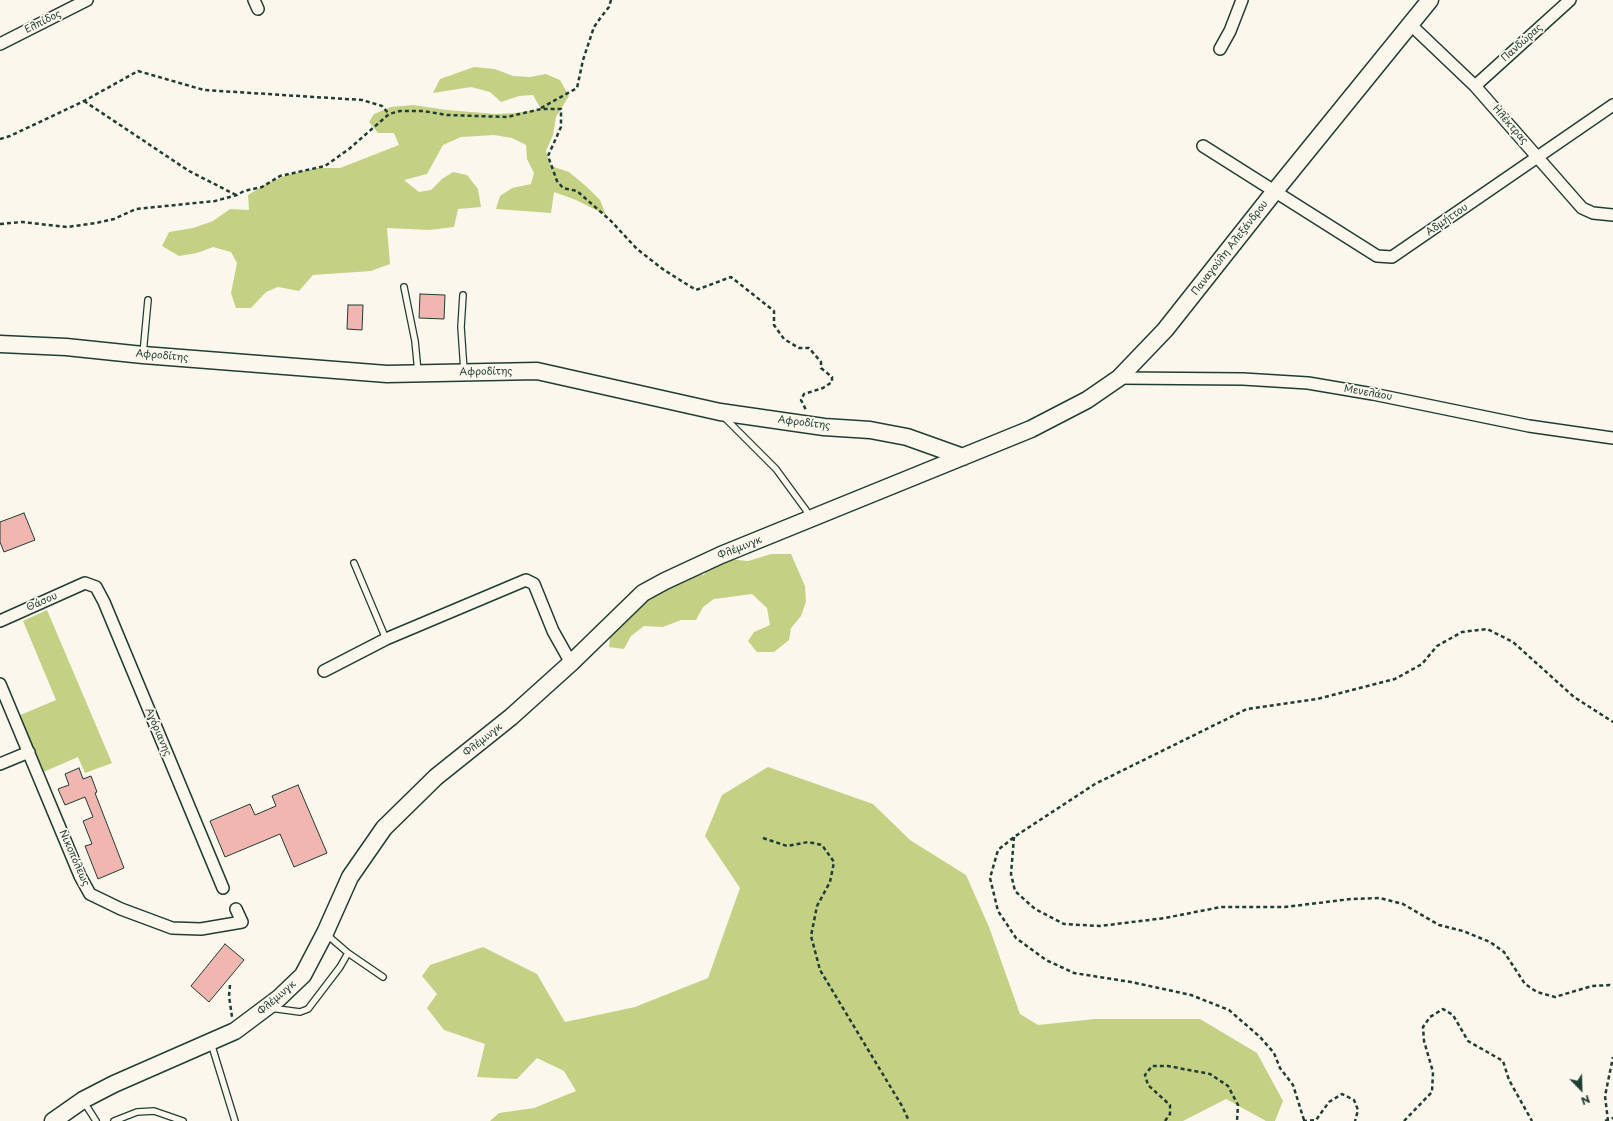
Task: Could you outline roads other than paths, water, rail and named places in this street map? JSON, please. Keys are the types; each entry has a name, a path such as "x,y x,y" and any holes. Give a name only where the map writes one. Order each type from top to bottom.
{"street":[{"name":"Ελπίδος","path":"0,44 87,0"},
{"path":"1220,48 1230,31 1242,0"},
{"name":"Παναγούλη Αλεξάνδρου","path":"990,447 1031,429 1087,400 1120,378 1165,330 1275,191 1430,0"},
{"name":"Πανδώρας","path":"1475,86 1570,0"},
{"name":"Ηλέκτρας","path":"1410,25 1475,86 1587,212 1613,215"},
{"name":"Αδμήττου","path":"1203,146 1377,256 1392,257 1613,105"},
{"name":"Αφροδίτης","path":"0,340 143,355 387,374 537,371 720,412 824,426 870,430 907,437 963,457"},
{"name":"Μενελάου","path":"1120,378 1243,379 1308,383 1373,394 1529,426 1613,438"},
{"name":"Φλέμινγκ","path":"53,1121 83,1100 160,1062 235,1031 268,1007 303,975 325,934 350,877 384,828 436,777 511,717 571,663 643,593 664,581 721,555 990,447"},
{"path":"324,672 386,640 526,580 534,584 553,631 571,663"},
{"name":"Θάσου","path":"0,621 85,583"},
{"name":"Αγόριανης","path":"85,583 96,587 104,602 223,888"},
{"name":"Νικοπόλεως","path":"0,684 80,876 90,894 121,909 172,928 201,929 242,922 236,909"},
{"path":"0,764 28,752"}],"lane":[{"path":"404,287 415,341 418,373"},
{"path":"463,295 461,327 465,373"},
{"path":"143,355 148,300"},
{"path":"720,412 776,470 806,510 810,519"},
{"path":"354,563 386,640"},
{"path":"325,934 348,953 384,977"},
{"path":"268,1007 300,1012 308,1009 340,967 348,953"},
{"path":"211,1042 236,1121"},
{"path":"83,1100 96,1121"},
{"path":"114,1121 137,1112 154,1111 183,1121"}]}
